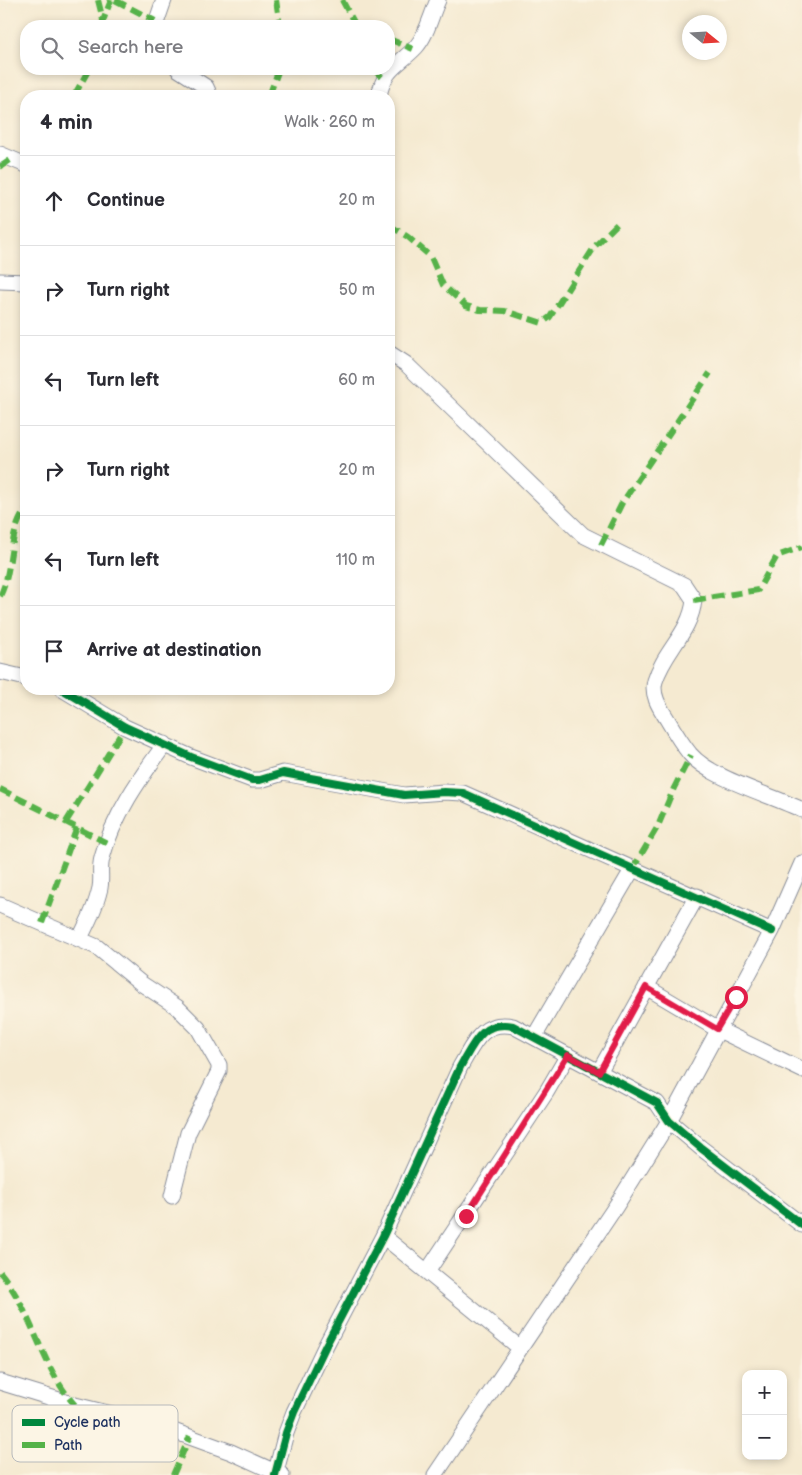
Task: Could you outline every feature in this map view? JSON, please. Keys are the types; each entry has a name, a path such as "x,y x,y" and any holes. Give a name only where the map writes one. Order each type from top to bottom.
{"street":[{"path":"157,20 164,0"},
{"path":"395,64 416,47 422,38 438,0"},
{"path":"187,75 206,87 207,90"},
{"path":"381,90 387,75"},
{"path":"0,154 20,162"},
{"path":"0,281 20,282"},
{"path":"395,357 406,364 583,535 669,576 690,592 694,600 691,617 658,672 654,685 656,701 691,755 706,768 802,810"},
{"path":"0,672 20,677"},
{"path":"72,695 125,727 165,744 191,758 252,780 260,780 283,774 404,795 444,792 463,793 519,816 632,870 697,896 772,931"},
{"path":"80,938 96,902 100,887 102,860 107,843 130,796 165,744"},
{"path":"434,1475 616,1206 669,1121 717,1029 772,931 802,863"},
{"path":"534,1036 632,870"},
{"path":"599,1072 697,896"},
{"path":"0,905 80,938 97,947 142,984 189,1017 198,1028 218,1064 217,1077 188,1133 172,1196"},
{"path":"646,987 717,1029 802,1070"},
{"path":"178,1433 223,1449 278,1474 286,1433 294,1412 383,1236 441,1107 475,1041 488,1027 499,1023 513,1026 534,1036 657,1103 669,1121 733,1175 802,1224"},
{"path":"427,1272 547,1091 568,1055"},
{"path":"383,1236 520,1348"},
{"path":"0,1382 75,1405"}],"marked path":[{"path":"98,0 103,20"},
{"path":"103,20 111,0"},
{"path":"115,0 153,20"},
{"path":"276,0 279,20"},
{"path":"342,0 353,20"},
{"path":"395,42 413,49"},
{"path":"77,90 86,75"},
{"path":"271,90 277,75"},
{"path":"380,75 384,79"},
{"path":"0,167 12,159"},
{"path":"395,229 408,237 431,257 443,285 466,306 480,310 505,311 542,323 550,317 595,246 620,221"},
{"path":"601,545 622,503 710,373"},
{"path":"0,596 20,519"},
{"path":"694,600 758,590 777,556 802,547"},
{"path":"66,822 125,727"},
{"path":"632,870 658,826 674,788 691,755"},
{"path":"0,789 107,843"},
{"path":"42,923 77,827"},
{"path":"0,1272 21,1304 45,1357 63,1390 75,1405"},
{"path":"173,1475 190,1436"}],"cycle path":[{"path":"72,695 125,727 191,757 252,780 260,780 283,773 404,795 444,792 463,793 772,931"},
{"path":"275,1475 286,1433 294,1412 326,1345 383,1236 460,1067 480,1035 494,1026 513,1026 657,1103 669,1121 701,1148 802,1225"}],"route":[{"path":"466,1216 547,1091 568,1055 599,1072 646,987 717,1029 736,997"}]}
